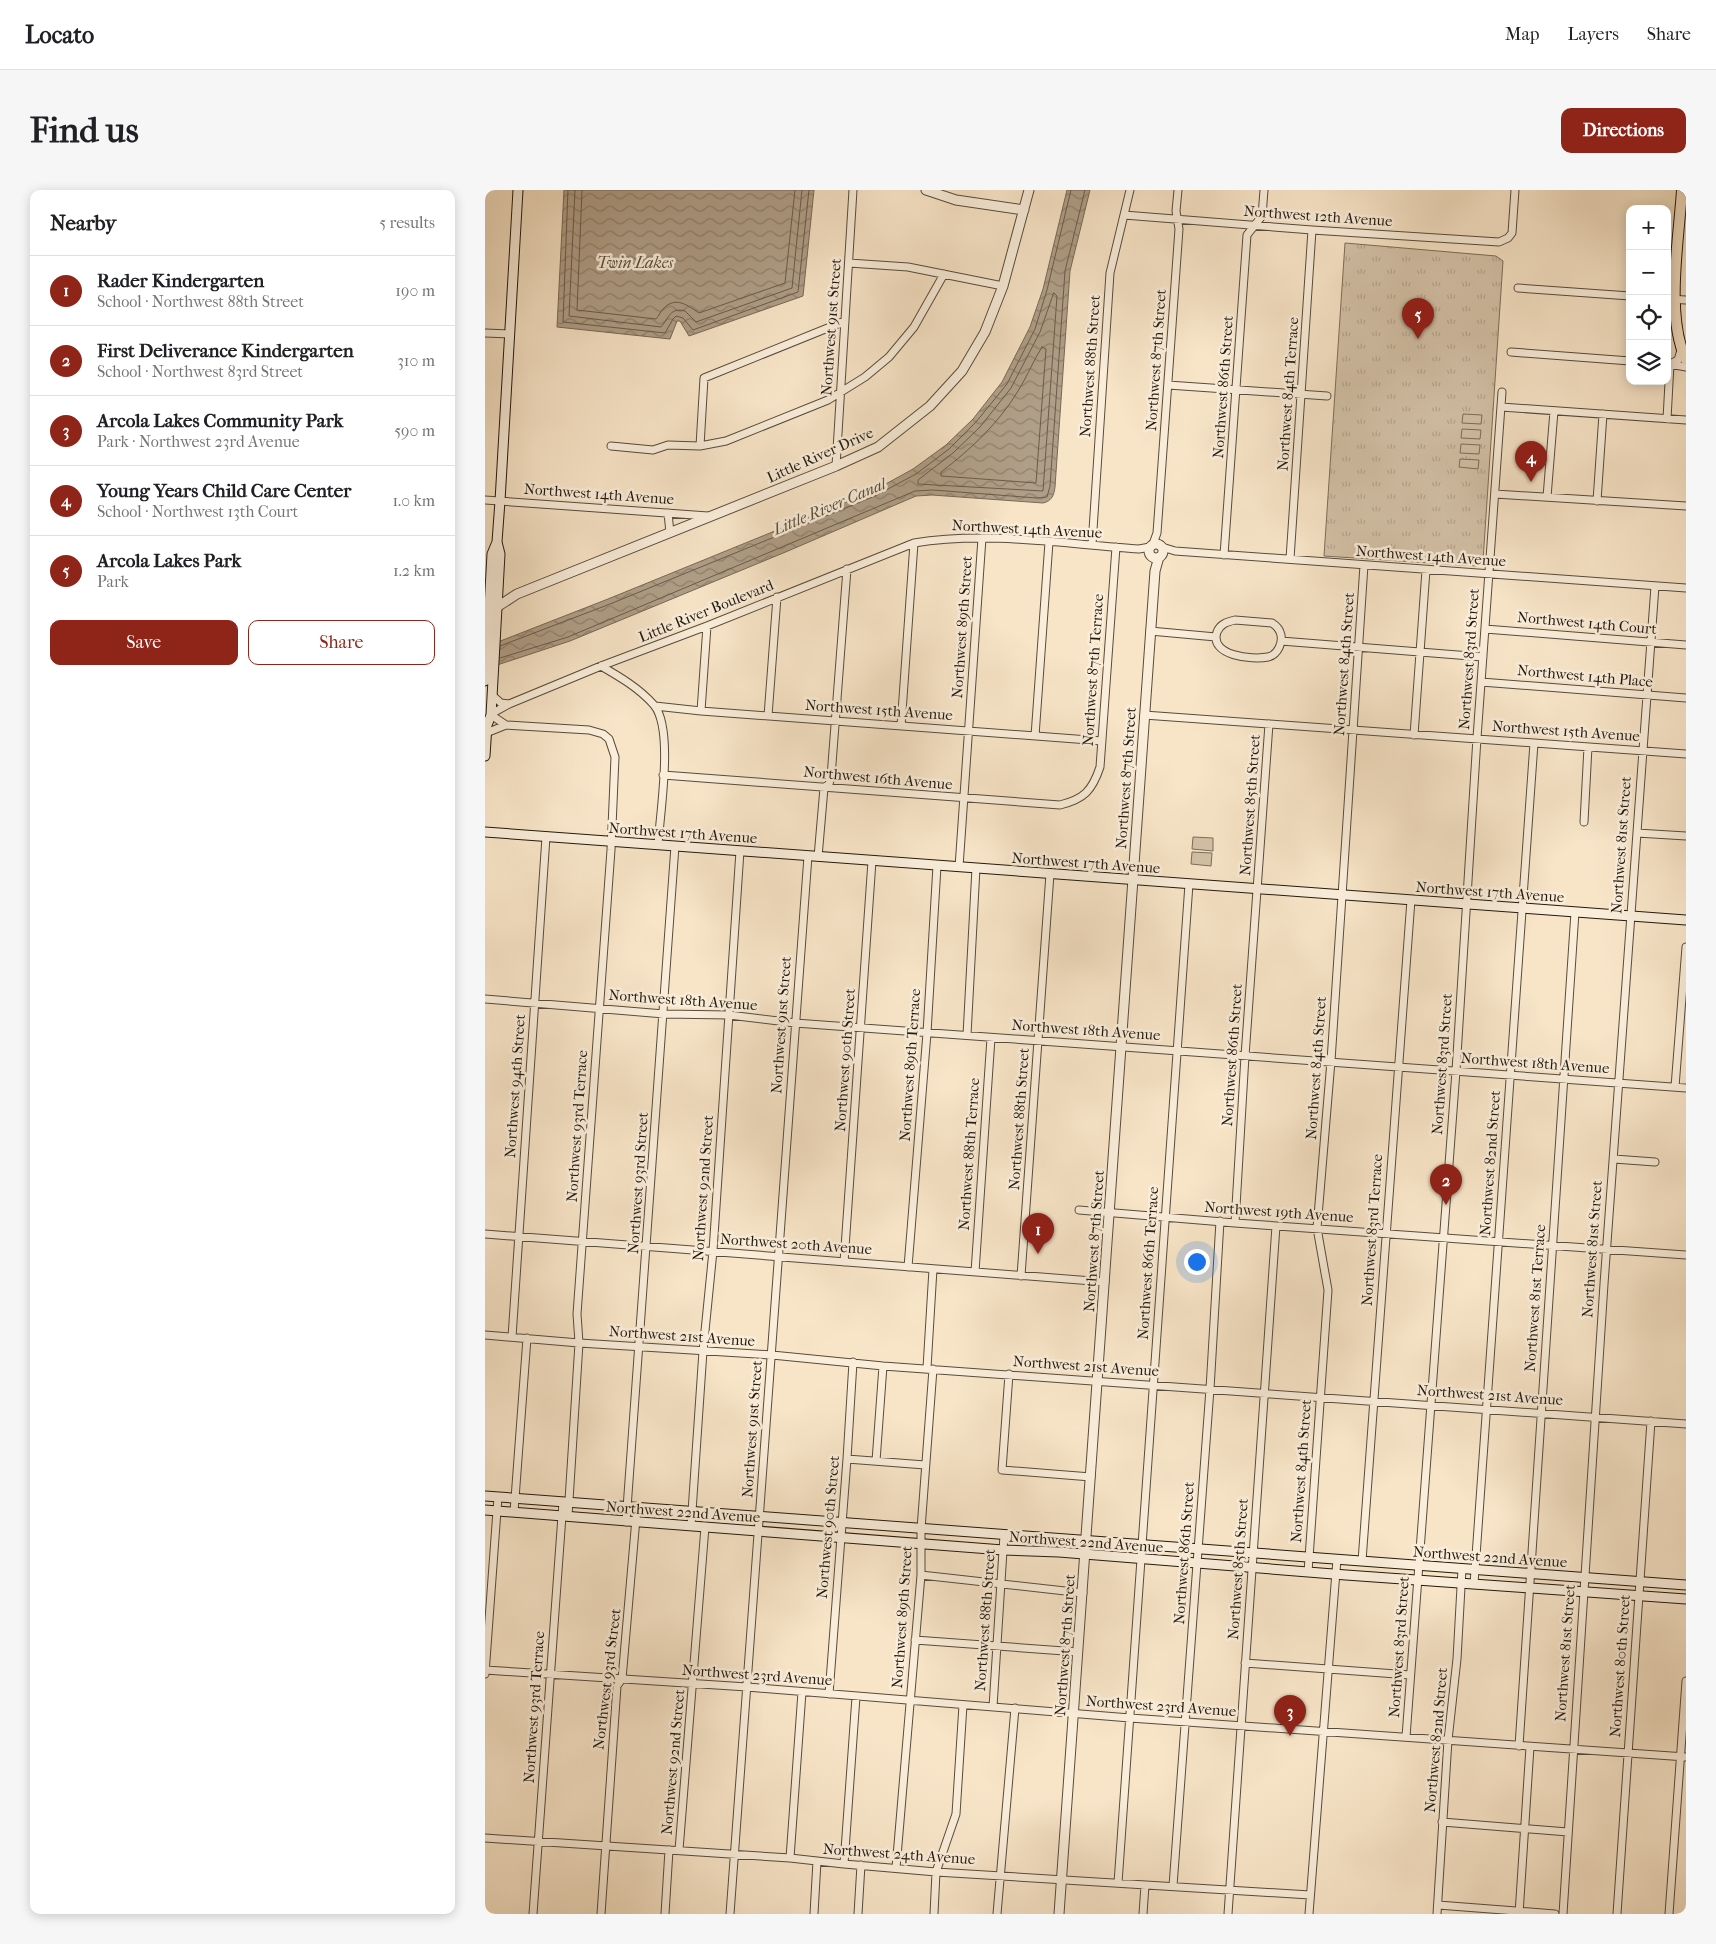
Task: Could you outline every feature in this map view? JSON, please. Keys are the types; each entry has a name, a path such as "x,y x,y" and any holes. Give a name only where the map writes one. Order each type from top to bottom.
{"main road":[{"path":"485,756 492,695 490,670 491,642 497,607 500,554 497,542 518,190"},
{"path":"926,190 956,200 1024,210"},
{"name":"Little River Drive","path":"497,607 517,594 836,466 878,447 930,406 962,371 985,332 1003,286 1029,190"},
{"path":"1682,190 1681,260 1671,299 1681,349 1686,360"},
{"path":"491,642 487,597 492,554 497,542"},
{"name":"Northwest 87th Street","path":"1059,1914 1156,550"},
{"path":"498,589 506,594 517,594"},
{"path":"485,681 490,670"},
{"name":"Northwest 17th Avenue","path":"485,832 1686,920"},
{"name":"Northwest 22nd Avenue","path":"485,1496 1686,1585"},
{"name":"Northwest 22nd Avenue","path":"485,1510 1003,1550 1686,1598"}],"street":[{"name":"Northwest 91st Street","path":"836,466 853,190"},
{"name":"Northwest 88th Street","path":"1092,545 1110,273 1130,190"},
{"name":"Northwest 87th Street","path":"1156,550 1169,385 1179,219 1177,211 1178,190"},
{"path":"1255,225 1262,216 1264,190"},
{"name":"Northwest 12th Avenue","path":"1124,216 1499,242 1508,238 1512,233 1515,190"},
{"name":"Northwest 86th Street","path":"1224,554 1247,235 1255,225"},
{"name":"Northwest 84th Terrace","path":"1290,560 1312,230"},
{"path":"849,263 908,266 1003,286"},
{"path":"611,446 653,450 668,444 700,446 726,440 828,400 865,377 889,357 914,327 944,274"},
{"path":"1518,288 1626,296"},
{"path":"1671,299 1686,300"},
{"path":"700,446 704,378 845,321"},
{"path":"485,333 510,334"},
{"path":"1671,363 1678,360 1681,349"},
{"path":"1511,352 1626,361"},
{"path":"1671,364 1686,367"},
{"path":"1169,385 1327,396"},
{"path":"1667,419 1668,385"},
{"name":"Northwest 83rd Street","path":"1406,1737 1456,1071 1477,738 1502,392"},
{"path":"1501,407 1686,420"},
{"path":"1547,497 1554,411"},
{"path":"1597,501 1603,414"},
{"path":"1495,494 1686,506"},
{"name":"Northwest 14th Avenue","path":"485,500 711,516"},
{"path":"668,513 670,533"},
{"name":"Northwest 14th Avenue","path":"914,543 940,539 982,538 1686,588"},
{"name":"Northwest 89th Street","path":"959,867 982,538"},
{"path":"1035,736 1049,542"},
{"path":"901,726 914,543"},
{"name":"Little River Boulevard","path":"488,723 509,704 914,543"},
{"name":"Northwest 87th Terrace","path":"1088,792 1096,780 1100,768 1116,547"},
{"name":"Northwest 84th Street","path":"1308,1572 1328,1290 1317,1228 1331,1062 1365,565"},
{"path":"818,857 824,788 829,784 831,777 847,569"},
{"path":"1414,735 1426,570"},
{"name":"Northwest 81st Street","path":"1563,1914 1595,1418 1655,586"},
{"path":"768,716 777,597"},
{"path":"1235,620 1273,623 1280,631 1281,641 1277,650 1269,657 1227,654 1220,649 1216,637 1217,630 1225,622 1235,620"},
{"path":"701,711 707,626"},
{"name":"Northwest 14th Court","path":"1485,629 1686,644"},
{"path":"1150,631 1216,637"},
{"path":"1281,641 1483,657"},
{"path":"601,666 632,685 655,706 663,725 665,750 658,845"},
{"name":"Northwest 14th Place","path":"1481,682 1686,698"},
{"path":"492,695 501,703 509,704"},
{"name":"Northwest 15th Avenue","path":"655,706 1102,741"},
{"name":"Northwest 15th Avenue","path":"1145,715 1686,754"},
{"path":"488,723 506,725"},
{"path":"488,723 506,725"},
{"name":"Northwest 85th Street","path":"1258,889 1269,724"},
{"name":"Northwest 93rd Terrace","path":"506,725 589,730 603,734 609,739 615,757 612,842 577,1314 579,1343 565,1516 549,1675 533,1914"},
{"name":"Northwest 82nd Street","path":"1474,1584 1534,743"},
{"path":"1584,822 1588,747"},
{"name":"Northwest 16th Avenue","path":"663,775 1060,805 1074,801 1088,792"},
{"path":"1637,833 1686,836"},
{"name":"Northwest 94th Street","path":"512,1337 546,837"},
{"name":"Northwest 93rd Street","path":"601,1914 617,1686 622,1679 639,1347 675,846"},
{"name":"Northwest 92nd Street","path":"691,1526 703,1351 713,1252 740,851"},
{"name":"Northwest 91st Street","path":"730,1914 772,1355 777,1256 808,856"},
{"name":"Northwest 90th Street","path":"844,1262 872,861"},
{"name":"Northwest 89th Terrace","path":"908,1267 927,1033 937,866"},
{"path":"967,1035 976,868"},
{"name":"Northwest 88th Street","path":"1021,1276 1050,874"},
{"name":"Northwest 86th Terrace","path":"1118,1883 1189,884"},
{"name":"Northwest 86th Street","path":"1235,1223 1258,889"},
{"name":"Northwest 83rd Terrace","path":"1362,1561 1375,1401 1397,1067 1411,900"},
{"name":"Northwest 81st Terrace","path":"1519,1746 1575,912"},
{"path":"1675,1087 1686,947"},
{"name":"Northwest 18th Avenue","path":"485,999 664,1014 729,1015 795,1023 991,1038 1686,1088"},
{"name":"Northwest 88th Terrace","path":"975,1272 991,1038"},
{"path":"1614,1159 1655,1162"},
{"name":"Northwest 19th Avenue","path":"1079,1210 1109,1214 1686,1255"},
{"name":"Northwest 86th Street","path":"1173,1886 1210,1389 1220,1221"},
{"name":"Northwest 85th Street","path":"1228,1914 1276,1226"},
{"name":"Northwest 20th Avenue","path":"485,1234 1105,1282"},
{"name":"Northwest 89th Street","path":"896,1868 921,1576 921,1529 930,1369 933,1269"},
{"name":"Northwest 21st Avenue","path":"485,1335 772,1355 883,1366 1487,1408 1686,1424"},
{"path":"514,1512 527,1338"},
{"name":"Northwest 90th Street","path":"829,1694 853,1362"},
{"path":"876,1461 883,1366"},
{"path":"1009,1374 1002,1470 1091,1477"},
{"name":"Northwest 80th Street","path":"1617,1914 1651,1421"},
{"path":"847,1459 925,1465"},
{"path":"485,1674 499,1497"},
{"name":"Northwest 92nd Street","path":"679,1850 705,1527"},
{"name":"Northwest 88th Street","path":"993,1707 1004,1535"},
{"path":"1309,1914 1337,1559"},
{"name":"Northwest 82nd Street","path":"1437,1914 1442,1822 1448,1740 1457,1659 1462,1569"},
{"path":"921,1576 1083,1593"},
{"path":"915,1640 1078,1652"},
{"path":"1245,1663 1410,1675"},
{"name":"Northwest 23rd Avenue","path":"485,1670 747,1687 1130,1718 1683,1757"},
{"path":"1669,1914 1683,1757 1686,1681"},
{"path":"790,1858 802,1692"},
{"path":"844,1864 857,1697"},
{"name":"Northwest 88th Street","path":"934,1914 937,1872 956,1814 963,1705"},
{"path":"997,1914 1015,1708"},
{"path":"1519,1913 1530,1746"},
{"path":"1442,1822 1568,1832"},
{"name":"Northwest 24th Avenue","path":"485,1838 790,1858 937,1872 1310,1895"},
{"name":"Northwest 92nd Street","path":"665,1914 669,1850"},
{"path":"813,1914 817,1861"},
{"path":"858,1914 861,1866"},
{"path":"1143,1914 1145,1885"},
{"path":"1438,1905 1519,1913 1555,1914"}],"green space":[{"path":"1345,243 1496,256 1503,261 1483,561 1476,566 1324,556"},
{"path":"1463,414 1482,415 1481,424 1462,423"},
{"path":"1462,429 1481,430 1480,439 1461,438"},
{"path":"1461,444 1480,445 1479,454 1460,453"},
{"path":"1460,459 1479,460 1478,469 1459,467"},
{"path":"1193,837 1213,838 1213,851 1192,849"},
{"path":"1192,852 1212,853 1211,866 1191,864"}],"water":[{"name":"Twin Lakes","path":"564,190 814,190 803,296 689,336 680,321 677,321 670,339 557,327"},
{"path":"1067,190 1090,190 1070,271 1055,487 1049,501 1043,503 932,495 916,496 570,641 485,669 485,647 873,491 913,469 946,445 973,419 1002,382 1030,327 1043,289"}],"place":[{"name":"Arcola Lakes Park","path":"1418,339"},
{"name":"Young Years Child Care Center","path":"1531,482"},
{"name":"First Deliverance Kindergarten","path":"1446,1205"},
{"name":"Rader Kindergarten","path":"1038,1254"},
{"name":"Arcola Lakes Community Park","path":"1290,1736"}],"water label":[{"name":"Little River Canal","path":"829,506"}]}
